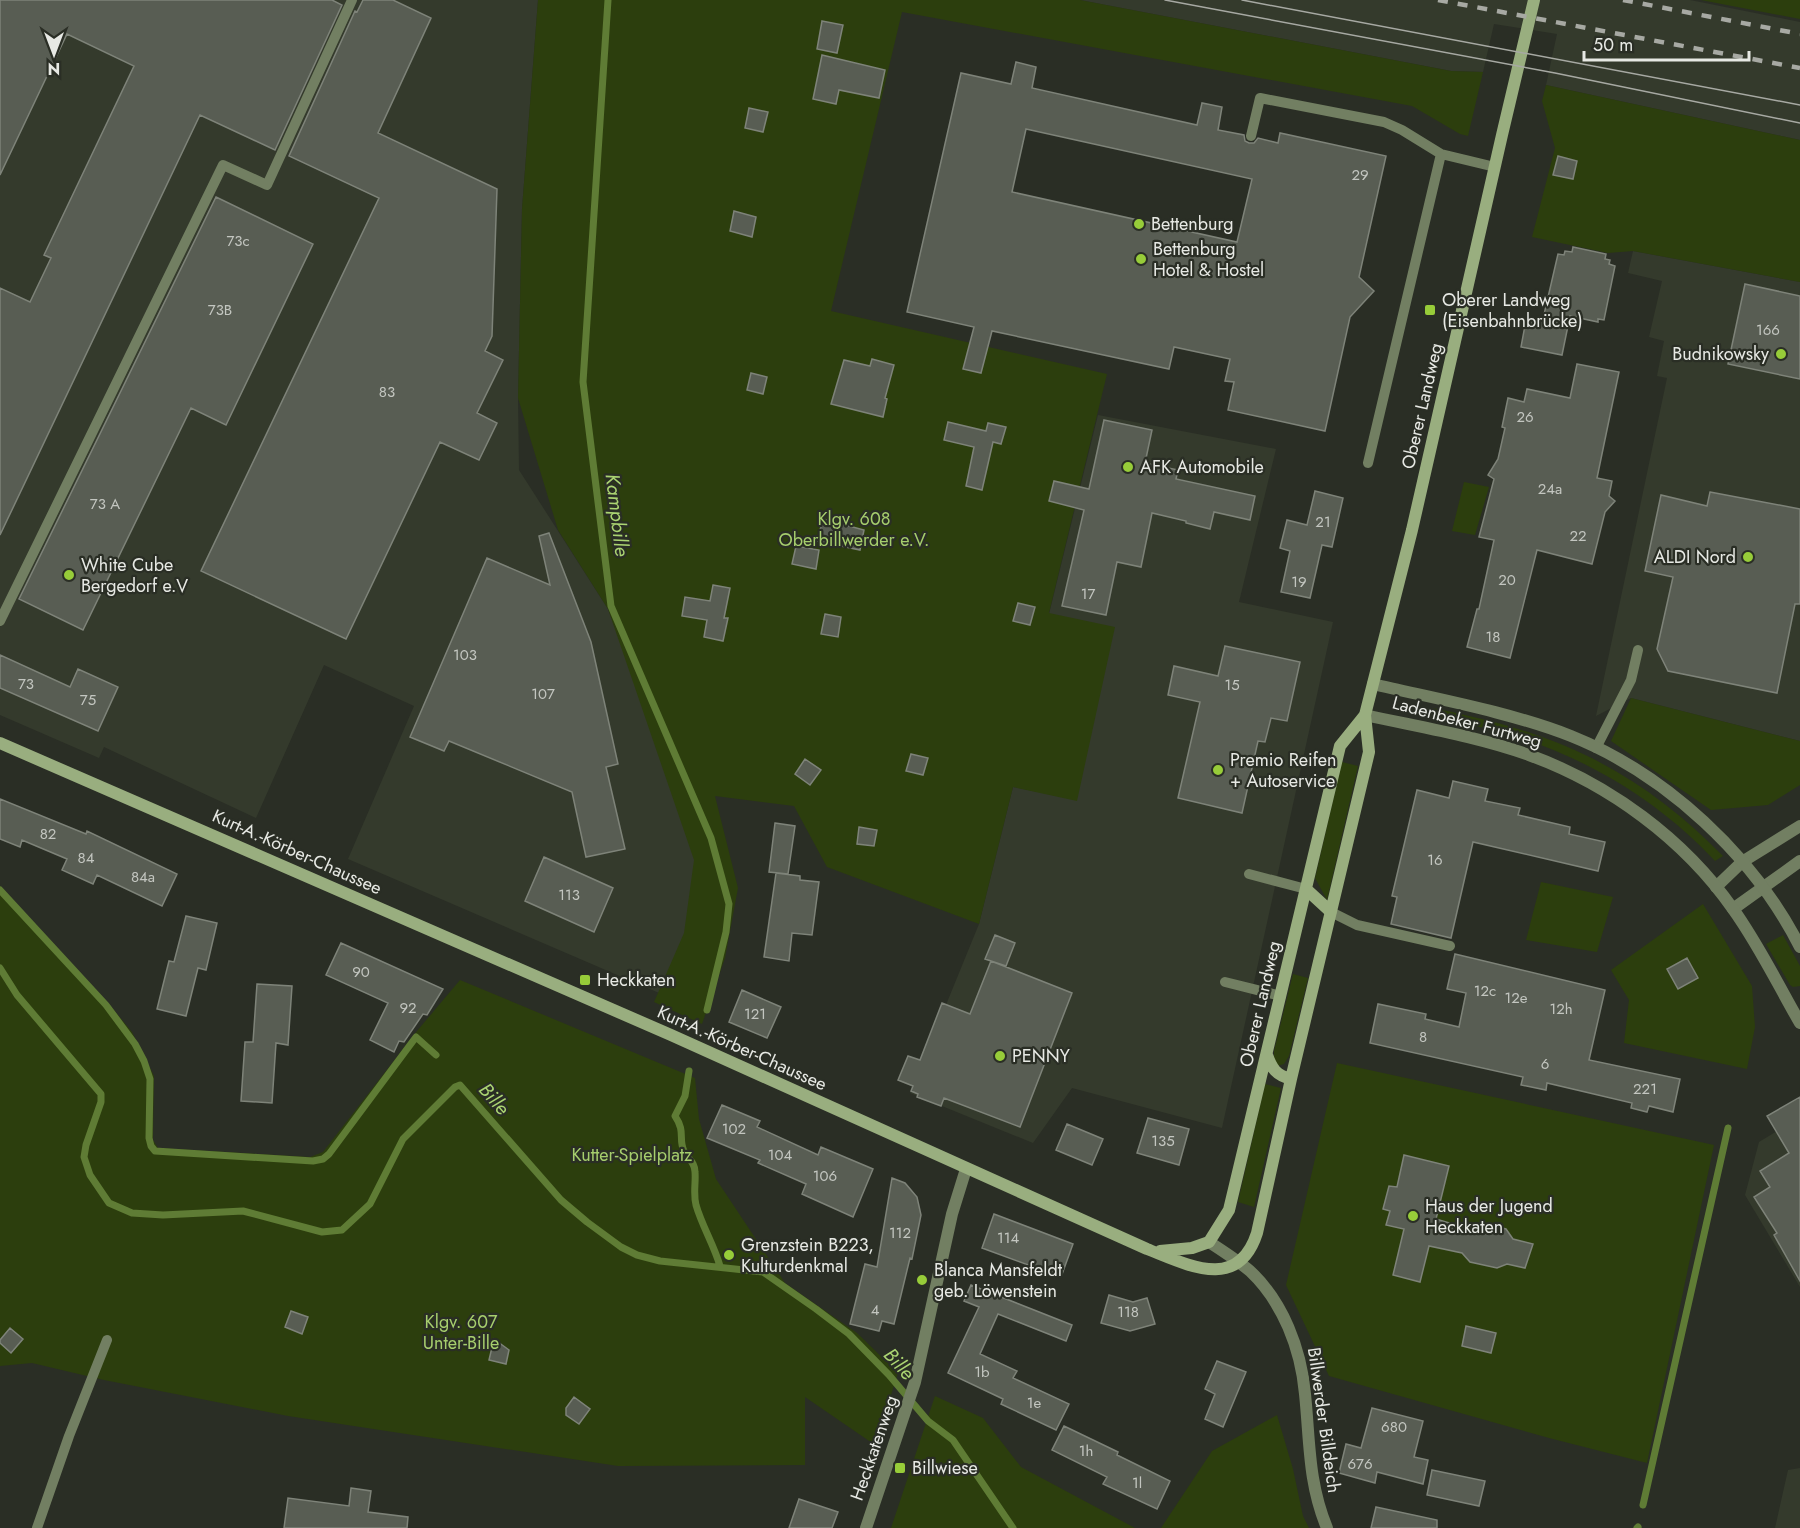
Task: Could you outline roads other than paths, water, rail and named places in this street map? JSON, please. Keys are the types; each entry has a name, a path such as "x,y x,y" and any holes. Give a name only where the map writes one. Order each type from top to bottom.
{"main road":[{"name":"Oberer Landweg","path":"1240,1263 1253,1248 1257,1233 1291,1079 1369,752 1365,715 1412,530 1534,0"},
{"name":"Oberer Landweg","path":"1209,1242 1229,1210 1340,746 1365,715"},
{"name":"Kurt-A.-Körber-Chaussee","path":"0,743 671,1035 1147,1249 1193,1266 1212,1269 1240,1263"},
{"path":"1306,889 1331,912"},
{"path":"1267,1053 1275,1072 1291,1079"},
{"path":"1147,1249 1165,1252 1192,1248 1209,1242"}],"street":[{"name":"Ladenbeker Furtweg","path":"1373,684 1538,725 1572,736 1626,763 1697,814 1742,862 1763,889 1788,923 1800,947"},
{"name":"Ladenbeker Furtweg","path":"1365,715 1527,754 1609,793 1670,839 1716,887 1755,942 1800,1023"},
{"path":"1716,887 1742,862 1800,826"},
{"path":"1733,909 1800,861"},
{"name":"Heckkatenweg","path":"866,1528 915,1382 952,1214 966,1169"},
{"name":"Billwerder Billdeich","path":"1209,1242 1254,1275 1273,1299 1292,1334 1301,1364 1305,1393 1311,1476 1319,1510 1327,1528"}],"lane":[{"path":"0,621 223,165 267,185 352,0"},
{"path":"1251,136 1260,98 1384,122 1402,130 1441,154 1495,167"},
{"path":"1368,463 1441,154"},
{"path":"1596,748 1631,680 1638,650"},
{"path":"1249,874 1306,889"},
{"path":"1331,912 1357,924 1450,945"},
{"path":"1225,982 1281,996"},
{"path":"37,1528 69,1436 107,1340"}],"waterway":[{"name":"Kampbille","path":"608,0 583,382 611,606 711,838 729,904 726,932 707,1010"},
{"path":"0,890 106,1005 135,1044 150,1079 149,1138 155,1151 313,1161 323,1159 416,1037 436,1055"},
{"name":"Bille","path":"0,968 17,995 101,1094 101,1102 84,1157 90,1175 109,1203 132,1213 163,1215 243,1211 322,1232 342,1230 370,1204 403,1139 455,1087 460,1085 561,1200 621,1247 637,1255 660,1261 763,1272 849,1334 889,1375 928,1421 953,1440 1013,1528"},
{"name":"Kampbille","path":"689,1071 685,1096 675,1116 680,1127 682,1147 695,1169 696,1205 720,1266"},
{"path":"1643,1505 1728,1128"}],"tram line":[{"path":"1165,0 1555,73 1800,123"},
{"path":"1242,0 1800,105"}],"railway":[{"path":"1438,0 1800,68"},
{"path":"1623,0 1800,34"}],"place":[{"name":"Bettenburg","path":"1139,224"},
{"name":"Bettenburg Hotel & Hostel","path":"1141,259"},
{"name":"Oberer Landweg (Eisenbahnbrücke)","path":"1430,310"},
{"name":"Budnikowsky","path":"1781,354"},
{"name":"AFK Automobile","path":"1128,467"},
{"name":"ALDI Nord","path":"1748,557"},
{"name":"White Cube Bergedorf e.V","path":"69,575"},
{"name":"Premio Reifen + Autoservice","path":"1218,770"},
{"name":"Heckkaten","path":"585,980"},
{"name":"PENNY","path":"1000,1056"},
{"name":"Haus der Jugend Heckkaten","path":"1413,1216"},
{"name":"Grenzstein B223, Kulturdenkmal","path":"729,1255"},
{"name":"Blanca Mansfeldt geb. Löwenstein","path":"922,1280"},
{"name":"Billwiese","path":"900,1468"}],"park label":[{"name":"Klgv. 608 Oberbillwerder e.V.","path":"854,529"},
{"name":"Kutter-Spielplatz","path":"632,1155"},
{"name":"Klgv. 607 Unter-Bille","path":"461,1332"}]}
